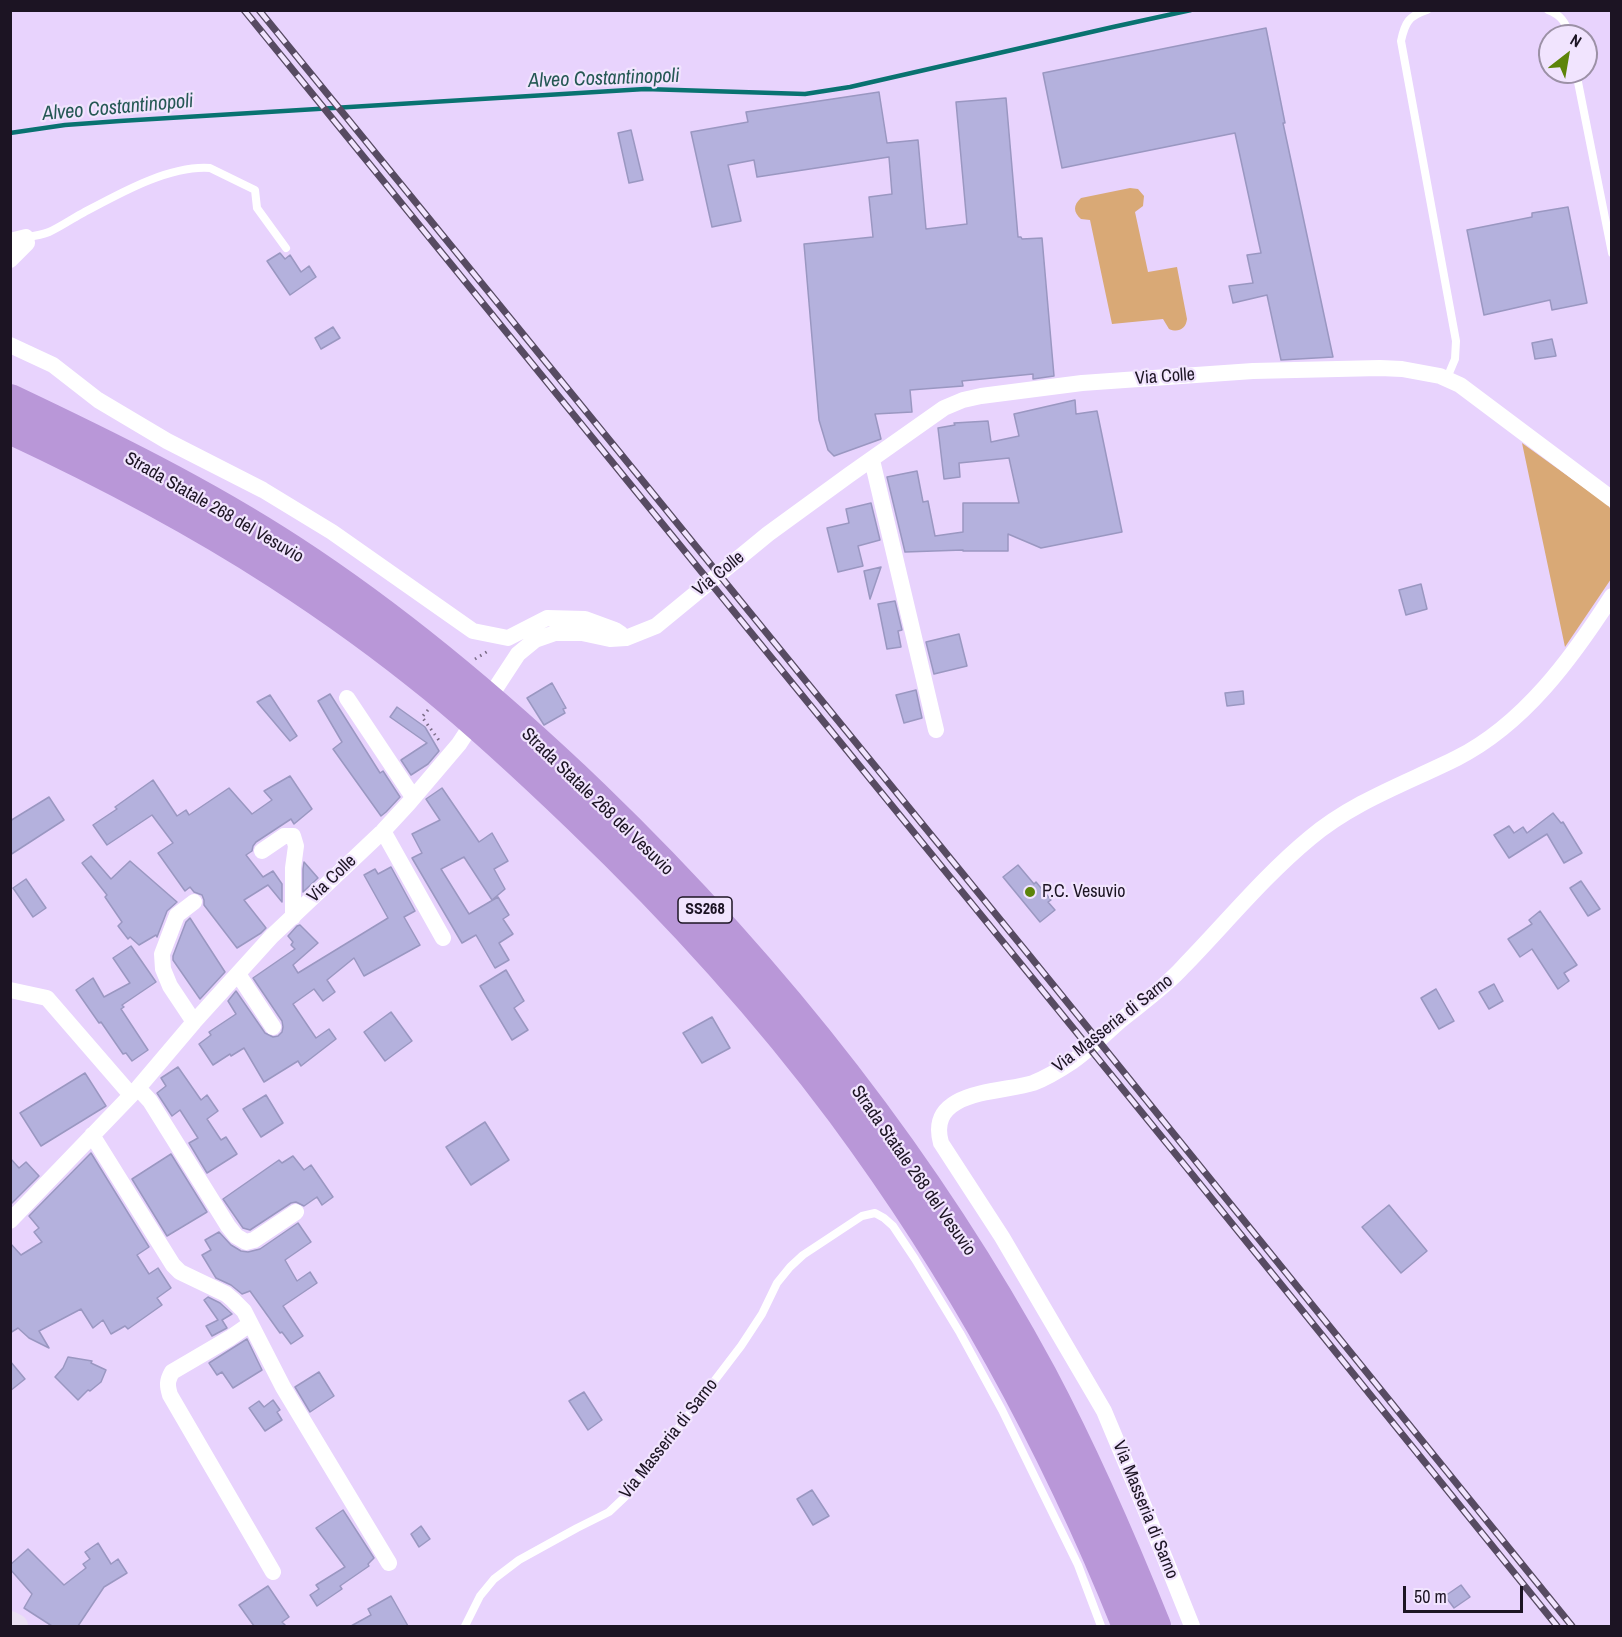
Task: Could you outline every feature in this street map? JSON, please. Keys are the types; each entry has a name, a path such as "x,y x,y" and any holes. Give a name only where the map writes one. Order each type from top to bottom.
{"highway":[{"name":"Strada Statale 268 del Vesuvio","path":"10,400 132,459 219,507 292,551 378,612 506,714 636,837 703,907 784,999 860,1093 977,1264 1041,1376 1093,1481 1155,1626"},
{"name":"Strada Statale 268 del Vesuvio","path":"10,428 119,482 198,525 278,574 381,646 434,686 541,782 616,854 687,928 775,1029 840,1110 954,1277 1019,1391 1077,1507 1128,1626"}],"street":[{"path":"10,260 27,243 18,239"},
{"path":"10,345 53,365 99,400 166,441 263,490 332,532 473,631 508,638 547,618 585,619 615,630 626,638"},
{"name":"Via Colle","path":"10,1221 135,1092 194,1022 293,916 383,831 454,749 518,654 535,640 555,633 582,633 610,639 626,638 656,626 768,534 944,408 981,396 1082,383 1253,371 1380,368 1419,372 1447,378 1460,385 1611,499"},
{"path":"872,460 936,730"},
{"name":"Via Masseria di Sarno","path":"1192,1626 1104,1411 1002,1237 941,1143 938,1131 941,1121 948,1110 960,1100 972,1095 1034,1082 1073,1060 1182,969 1275,870 1324,826 1369,799 1458,757 1495,734 1536,697 1597,619 1611,596"},
{"path":"347,698 413,797"},
{"path":"383,831 443,938"},
{"path":"262,851 284,836 293,836 296,846 293,868 293,916"},
{"path":"194,902 177,915 162,954 163,969 170,986 194,1022"},
{"path":"238,974 273,1027"},
{"path":"10,990 46,998 135,1092 150,1101 236,1236 246,1242 254,1240 296,1212"},
{"path":"92,1136 173,1265 180,1272 226,1294 244,1311 283,1388 389,1563"},
{"path":"250,1324 172,1372 167,1381 170,1395 273,1572"},
{"path":"10,1623 16,1626"}],"lane":[{"path":"1427,10 1413,15 1404,27 1401,41 1456,340 1455,359 1447,378"},
{"path":"1548,10 1562,18 1566,24"},
{"path":"1578,84 1611,253"},
{"path":"18,239 47,233 151,179 181,170 202,167 210,168 255,190 257,208 286,249"},
{"name":"Via Masseria di Sarno","path":"465,1626 480,1596 494,1579 519,1560 609,1512 628,1494 741,1346 762,1314 777,1283 790,1267 803,1255 862,1216 875,1213 893,1226 960,1333 1002,1410 1078,1565 1101,1626"}],"path":[{"path":"422,717 454,749"}],"shaded area":[{"path":"1130,188 1138,189 1144,196 1143,206 1135,212 1148,272 1177,267 1187,319 1183,328 1178,330 1169,329 1163,319 1112,324 1090,220 1081,219 1076,214 1075,208 1081,198"},
{"path":"1522,443 1608,505 1611,510 1611,579 1565,647"}],"building":[{"path":"1266,28 1285,123 1283,123 1333,357 1281,360 1267,295 1233,303 1229,286 1253,283 1247,255 1261,253 1235,133 1062,168 1043,73"},
{"path":"879,92 887,143 918,140 926,229 967,224 956,102 1006,98 1018,237 1022,239 1042,238 1054,376 1033,379 1033,374 962,381 963,386 910,390 912,412 875,414 881,439 834,456 828,450 819,420 804,244 873,237 869,197 892,194 889,157 757,177 754,160 728,165 741,221 712,227 691,132 748,122 746,112"},
{"path":"631,130 643,180 629,183 618,133"},
{"path":"1568,207 1587,303 1552,310 1550,300 1484,315 1467,230 1532,217 1532,213"},
{"path":"280,253 285,259 290,255 301,272 309,266 316,277 290,295 267,261"},
{"path":"333,327 340,338 321,349 315,338"},
{"path":"1552,339 1556,356 1535,359 1532,343"},
{"path":"1075,400 1076,414 1097,411 1122,532 1041,548 1008,534 1008,551 905,552 887,477 917,471 923,502 928,501 935,536 963,532 963,503 1019,503 1009,458 959,463 960,477 944,479 938,428 955,425 954,423 988,421 991,442 1019,436 1014,414"},
{"path":"871,503 880,540 858,546 863,566 838,572 827,528 849,523 846,509"},
{"path":"881,567 870,599 864,571"},
{"path":"1421,584 1427,609 1406,615 1399,590"},
{"path":"895,601 902,630 898,631 901,647 887,649 878,604"},
{"path":"959,634 967,666 934,674 926,642"},
{"path":"552,683 566,708 563,709 565,713 544,725 527,698"},
{"path":"916,690 922,718 904,723 896,695"},
{"path":"1243,691 1244,704 1227,706 1225,693"},
{"path":"330,694 380,773 383,771 400,797 381,816 333,749 342,742 318,701"},
{"path":"270,695 297,736 290,741 257,702"},
{"path":"397,707 425,727 439,751 428,764 411,775 401,760 427,743 390,717"},
{"path":"290,776 312,809 294,824 291,819 256,842 252,851 246,855 263,877 273,871 282,884 282,902 268,885 244,900 266,928 237,948 204,905 202,895 194,892 190,887 185,891 158,853 173,843 152,815 107,845 93,825 153,780 177,816 186,810 189,815 229,788 252,814 272,800 264,791"},
{"path":"442,788 479,842 492,833 508,861 494,869 505,889 492,900 464,857 441,869 469,914 498,897 509,915 503,919 513,934 499,943 509,960 495,968 476,935 462,943 412,858 422,853 412,834 440,820 426,799"},
{"path":"49,797 64,820 10,855 10,821"},
{"path":"1553,813 1561,823 1563,822 1582,853 1564,863 1547,834 1509,858 1494,835 1509,826 1514,833 1523,827 1527,833"},
{"path":"91,856 111,879 130,861 177,902 167,911 157,937 156,935 139,945 130,937 128,939 118,926 122,922 105,897 107,895 82,863"},
{"path":"304,862 318,878 303,892 303,869"},
{"name":"P.C. Vesuvio","path":"1018,865 1051,900 1048,902 1055,910 1040,922 1003,877"},
{"path":"391,867 415,911 404,917 420,945 364,976 354,958 327,980 335,992 323,1001 314,989 293,1004 316,1038 329,1029 336,1039 301,1066 298,1061 264,1082 244,1048 213,1065 199,1044 211,1035 209,1032 236,1014 228,1001 236,991 265,1033 273,1037 278,1036 282,1032 282,1021 253,978 295,949 288,936 297,926 300,925 318,943 293,965 298,973 388,918 364,875 375,869 378,874"},
{"path":"26,879 46,908 33,917 13,888"},
{"path":"1581,881 1600,909 1588,916 1570,888"},
{"path":"1540,911 1577,965 1564,973 1569,981 1558,989 1532,949 1520,957 1508,939 1532,924 1529,920"},
{"path":"190,918 225,972 200,999 173,960 186,922"},
{"path":"131,946 156,982 122,1005 124,1007 121,1009 148,1050 132,1061 126,1053 123,1054 76,990 93,978 104,997 130,983 113,958"},
{"path":"506,970 524,1001 514,1008 528,1030 512,1040 480,986"},
{"path":"1494,984 1503,1001 1489,1009 1479,992"},
{"path":"1436,989 1454,1021 1439,1029 1421,998"},
{"path":"391,1012 412,1041 385,1061 364,1032"},
{"path":"712,1017 730,1048 702,1063 683,1033"},
{"path":"178,1067 201,1100 207,1095 218,1111 207,1119 221,1140 226,1137 237,1154 207,1173 189,1143 198,1138 180,1110 172,1116 157,1093 166,1086 161,1078"},
{"path":"85,1073 106,1106 41,1146 20,1113"},
{"path":"266,1095 283,1123 261,1137 243,1109"},
{"path":"485,1122 509,1160 471,1185 446,1147"},
{"path":"91,1153 149,1247 137,1255 149,1274 158,1268 171,1288 157,1298 162,1305 128,1329 125,1326 111,1334 103,1320 93,1328 81,1309 39,1331 49,1348 29,1338 18,1328 10,1333 10,1243 21,1255 42,1242 34,1232 39,1228 29,1216"},
{"path":"171,1154 207,1212 167,1236 132,1179"},
{"path":"293,1156 304,1170 311,1165 333,1197 322,1205 317,1197 304,1206 296,1202 291,1203 250,1230 243,1228 223,1199 279,1160 282,1163"},
{"path":"10,1158 19,1168 26,1162 39,1176 10,1205"},
{"path":"1389,1205 1427,1251 1401,1273 1362,1227"},
{"path":"298,1223 311,1242 285,1260 297,1281 310,1272 317,1283 283,1306 303,1336 291,1344 282,1332 280,1333 250,1291 242,1294 231,1285 216,1278 202,1255 211,1250 205,1240 219,1232 231,1245 248,1252 260,1249"},
{"path":"208,1297 220,1303 232,1314 222,1320 227,1328 212,1336 206,1326 218,1320 204,1300"},
{"path":"247,1339 262,1370 233,1388 222,1372 217,1375 209,1363"},
{"path":"68,1357 92,1361 91,1363 106,1370 101,1382 78,1400 55,1377 63,1368"},
{"path":"10,1361 25,1379 10,1391"},
{"path":"319,1372 334,1396 310,1412 295,1387"},
{"path":"584,1392 602,1420 588,1430 569,1401"},
{"path":"273,1400 280,1410 277,1412 282,1420 265,1431 249,1408 259,1401 264,1407"},
{"path":"812,1490 829,1516 813,1525 797,1499"},
{"path":"343,1510 374,1558 368,1564 369,1566 340,1586 342,1589 317,1606 310,1595 319,1589 316,1585 345,1567 316,1528"},
{"path":"421,1526 430,1539 419,1547 411,1534"},
{"path":"98,1543 111,1564 118,1559 127,1573 104,1587 78,1626 52,1626 24,1608 32,1594 10,1569 10,1565 28,1549 64,1585 86,1568 83,1564 90,1559 85,1552"},
{"path":"1461,1585 1470,1597 1454,1608 1445,1596"},
{"path":"268,1586 289,1617 282,1622 286,1626 254,1626 239,1605"},
{"path":"391,1596 408,1626 351,1626 371,1615 368,1609"}],"waterway":[{"name":"Alveo Costantinopoli","path":"10,133 65,125 120,121 645,89 805,94 850,87 1191,10"}],"railway":[{"path":"244,10 1557,1626"},
{"path":"259,10 1572,1626"}],"place":[{"name":"P.C. Vesuvio","path":"1030,892"}]}
